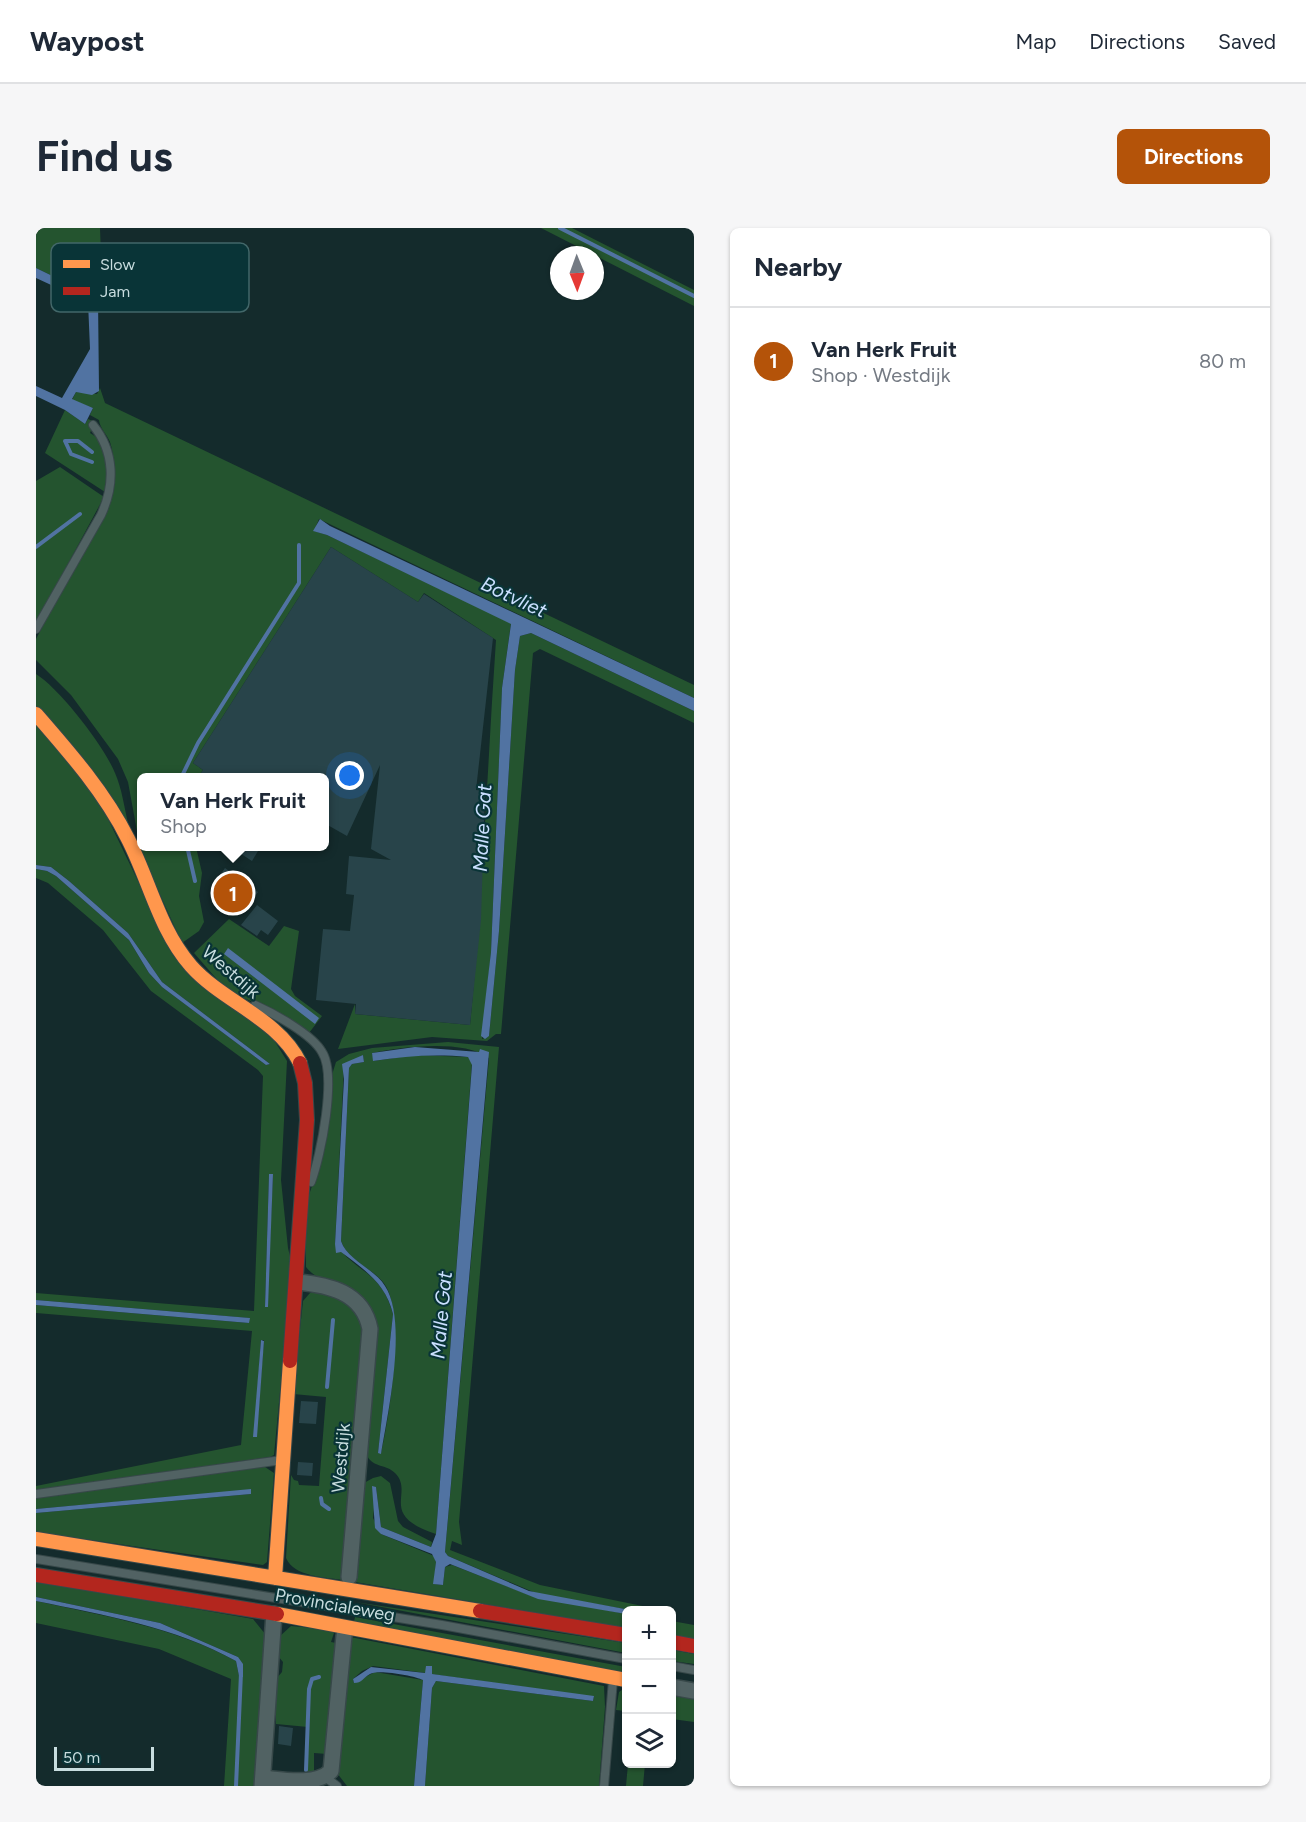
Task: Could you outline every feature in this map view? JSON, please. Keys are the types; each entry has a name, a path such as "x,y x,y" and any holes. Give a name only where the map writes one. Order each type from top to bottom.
{"street":[{"name":"Westdijk","path":"36,714 111,809 134,851 165,929 178,950 222,994 275,1035 299,1062 306,1119 297,1282 275,1578"},
{"name":"Westdijk","path":"297,1282 328,1286 347,1294 365,1312 370,1329 349,1577"},
{"name":"Provincialeweg","path":"36,1539 622,1634"},
{"name":"Provincialeweg","path":"36,1575 274,1614 620,1679"},
{"path":"274,1614 263,1782 331,1781 344,1636"},
{"path":"676,1643 694,1646"},
{"path":"676,1688 694,1691"}],"lane":[{"path":"36,630 101,515 108,496 111,474 109,452 93,425"},
{"path":"222,994 270,1013 312,1040 326,1059 324,1131 316,1169 301,1203"},
{"path":"36,1494 283,1460"},
{"name":"Provincialeweg","path":"36,1558 442,1625 622,1658"},
{"path":"676,1667 694,1670"},
{"path":"604,1786 620,1679"}],"green space":[{"path":"36,228 100,228 101,243 51,243 51,275 36,268"},
{"path":"541,228 572,228 694,290 694,306 604,260 604,246 576,246"},
{"path":"100,388 105,403 694,685 694,698 319,519 314,531 327,535 511,623 502,688 491,952 482,1039 489,1036 499,931 515,670 520,636 531,633 694,711 694,723 540,649 533,653 501,1034 496,1034 487,1041 432,1037 338,1049 355,1004 355,1014 470,1025 482,881 496,640 424,593 418,602 331,547 193,763 203,770 201,773 137,773 137,831 128,782 118,759 71,695 36,660 36,639 111,497 113,463 110,442 99,420 90,415 93,408 72,400 76,392 97,394"},
{"path":"65,410 85,424 88,419 95,422 90,433 102,444 107,459 105,492 45,453"},
{"path":"60,467 104,497 36,623 36,481"},
{"path":"36,674 69,705 101,748 117,779 128,823 36,708"},
{"path":"36,722 97,796 162,931 274,1040 287,1061 281,1180 292,1265 274,1455 270,1457 36,1491 36,1486 241,1445 252,1331 36,1313 36,1305 249,1323 249,1318 36,1300 36,1293 254,1311 263,1076 151,991 103,930 48,883 36,878 36,869 56,876 129,940 149,973 162,987 266,1065 270,1064 162,982 128,933 69,881 51,867 36,865","holes":["269,1174 273,1174 267,1307 265,1307","261,1340 264,1340 256,1437 254,1437"]},
{"path":"141,851 197,851 202,873 199,896 204,922 199,931 182,943"},
{"path":"229,919 269,946 284,926 299,931 291,989 295,996 322,1016 309,1033 261,1005 228,992 194,953"},
{"path":"448,1042 499,1047 459,1522 462,1545 452,1541 450,1550 540,1585 642,1606 622,1606 622,1609 538,1594 448,1556 445,1552 489,1058 464,1048 432,1046 372,1053 374,1061 415,1055 468,1057 472,1062 436,1534 418,1527 408,1519 402,1512 402,1488 395,1473 373,1462 367,1456 365,1302 350,1290 319,1277 306,1267 306,1204 325,1147 331,1078 336,1062 349,1054 372,1048","holes":["363,1055 364,1062 352,1064 349,1068 341,1241 348,1253 383,1282 390,1296 394,1316 394,1365 381,1453 378,1453 393,1314 382,1289 335,1244 344,1067"]},
{"path":"321,1292 346,1303 363,1323 343,1580 303,1573 290,1564 286,1558 291,1475 299,1485 319,1486 326,1397 293,1394 303,1301 310,1293"},
{"path":"256,1466 265,1467 274,1473 267,1562 263,1565 36,1532 36,1513 251,1494 250,1490 36,1509 36,1498"},
{"path":"381,1476 390,1483 398,1521 403,1527 432,1542 431,1547 381,1527 376,1487 373,1518 381,1534 434,1556 436,1562 434,1584 443,1585 445,1567 452,1565 529,1595 622,1613 622,1627 355,1582 364,1483"},
{"path":"36,1581 253,1619 266,1635 257,1786 224,1786 231,1679 159,1649 36,1623 36,1601 138,1624 188,1639 236,1661 239,1676 238,1657 160,1623 36,1597"},
{"path":"355,1602 622,1642 622,1652"},
{"path":"355,1617 622,1666 622,1674 354,1622"},
{"path":"676,1622 694,1625 694,1639 676,1636"},
{"path":"291,1626 335,1630 331,1642 336,1643 336,1656 327,1754 314,1753 314,1775 305,1775 308,1727 276,1724 276,1679 282,1672 283,1662 278,1656 279,1637"},
{"path":"350,1637 604,1686 605,1707 599,1786 425,1786 432,1688 436,1681 593,1701 594,1697 431,1674 432,1667 426,1673 373,1666 362,1671 353,1679 354,1683 375,1672 423,1680 414,1786 347,1786 337,1773"},
{"path":"676,1651 694,1654 694,1664 676,1662"},
{"path":"622,1690 622,1711 616,1710 619,1692"},
{"path":"676,1697 694,1699 694,1722 676,1720"},
{"path":"628,1768 645,1768 643,1786 626,1786"}],"water":[{"path":"36,268 51,275 51,285 36,278"},
{"path":"88,312 98,312 99,391 92,395 76,392 72,399 93,408 85,424 65,410 36,396 36,386 62,398 90,349"},
{"path":"320,519 330,526 694,698 694,711 531,633 520,636 515,670 499,931 489,1036 485,1039 481,1036 491,952 502,688 511,624 327,535 313,531"},
{"path":"36,865 51,867 69,881 128,933 162,982 270,1064 266,1065 162,987 149,973 129,940 56,876 36,869"},
{"path":"228,948 319,1018 315,1024 224,954"},
{"path":"415,1047 479,1052 480,1049 489,1052 445,1552 448,1556 529,1591 622,1608 622,1613 538,1599 450,1564 445,1567 443,1585 433,1584 436,1562 432,1554 381,1534 375,1528 372,1486 376,1487 381,1527 431,1547 436,1534 472,1065 468,1057 456,1056 420,1056 373,1061 372,1053"},
{"path":"363,1055 364,1062 352,1064 349,1068 341,1241 349,1254 375,1274 385,1286 392,1302 396,1343 381,1454 378,1453 393,1314 390,1303 380,1286 341,1252 336,1253 335,1244 344,1079 342,1064"},
{"path":"269,1174 273,1174 268,1307 265,1307"},
{"path":"36,1300 250,1318 249,1323 36,1305"},
{"path":"261,1340 264,1341 257,1437 253,1437"},
{"path":"251,1489 251,1494 36,1513 36,1509"},
{"path":"36,1597 160,1623 238,1657 243,1664 243,1677 239,1676 236,1661 189,1639 139,1624 36,1601"},
{"path":"426,1666 432,1666 432,1674 594,1696 593,1701 436,1681 432,1688 425,1786 414,1786 423,1680 381,1672 370,1674 357,1683 354,1683 353,1679 371,1667 425,1673"}],"building":[{"path":"331,547 418,602 424,594 493,638 476,790 485,791 481,920 470,1025 355,1014 356,1004 316,1000 323,929 350,931 354,895 346,894 349,856 391,860 371,849 380,765 347,836 329,826 329,773 201,773 203,770 193,763"},
{"path":"237,851 258,851 252,861"},
{"path":"225,868 258,892 246,909 213,885"},
{"path":"257,905 278,921 268,935 261,930 257,936 241,925"},
{"path":"301,1401 318,1402 316,1424 299,1423"},
{"path":"298,1462 313,1463 312,1476 297,1475"},
{"path":"279,1726 293,1728 291,1746 278,1744"}],"waterway":[{"path":"560,228 694,296"},
{"path":"92,452 78,441 65,441 71,454 92,462"},
{"path":"36,547 80,514"},
{"path":"183,773 198,743 299,583 299,545"},
{"path":"188,851 195,881"},
{"path":"327,1387 333,1320"},
{"path":"321,1498 322,1504 329,1509"},
{"path":"236,1786 241,1673"},
{"path":"306,1770 309,1689 312,1679 319,1677"}],"traffic: slow":[{"path":"36,714 86,774 119,822 136,855 163,921 180,952 204,979 278,1034 300,1063"},
{"path":"275,1578 290,1361"},
{"path":"36,1539 480,1611"},
{"path":"277,1614 622,1679"}],"traffic: jam":[{"path":"290,1361 307,1120 305,1083 300,1063"},
{"path":"36,1575 277,1614"},
{"path":"480,1611 622,1634"},
{"path":"676,1643 694,1646"}],"place":[{"name":"Van Herk Fruit","path":"233,893"}],"water label":[{"name":"Botvliet","path":"514,597"},
{"name":"Malle Gat","path":"482,828"},
{"name":"Malle Gat","path":"441,1315"}]}
